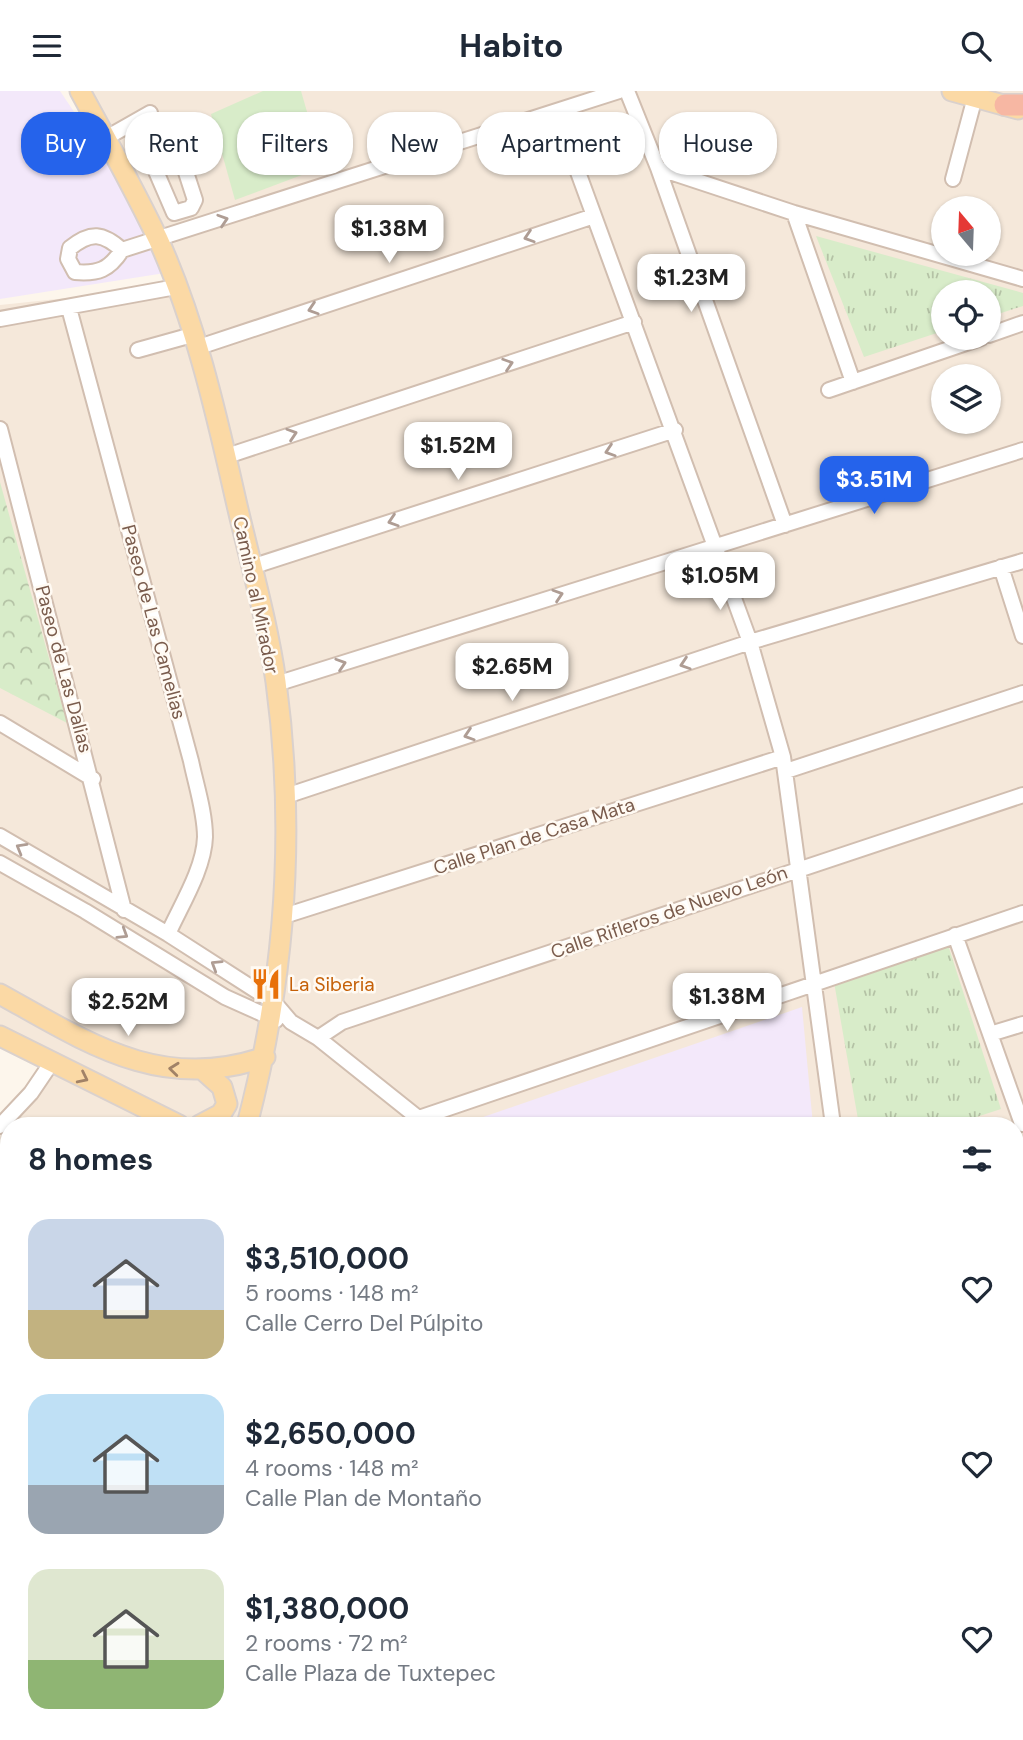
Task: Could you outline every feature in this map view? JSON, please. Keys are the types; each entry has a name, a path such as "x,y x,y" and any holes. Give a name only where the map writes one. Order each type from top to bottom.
{"main road":[{"name":"Camino al Mirador","path":"80,91 92,112"},
{"path":"952,91 1017,107"},
{"name":"Camino al Mirador","path":"111,148 158,240 194,341 227,456 276,684 286,796 284,916 265,1057 249,1117"},
{"path":"0,993 71,1033 123,1057 169,1069 204,1070 265,1057"},
{"path":"0,1036 156,1117"},
{"path":"204,1070 222,1087 227,1104 221,1114 215,1117"}],"street":[{"path":"556,112 619,91"},
{"path":"626,91 658,168 785,525"},
{"path":"953,180 975,97"},
{"path":"122,250 477,138"},
{"path":"658,168 794,213 1023,278"},
{"path":"579,175 675,430 750,642 784,764 832,1117"},
{"path":"183,211 191,230"},
{"path":"794,213 853,382"},
{"path":"138,349 194,341 594,216"},
{"path":"0,319 176,287"},
{"name":"Paseo de Las Camelias","path":"69,308 191,761 201,812 205,838 201,856 168,934"},
{"path":"227,456 635,322"},
{"path":"1001,331 1023,323"},
{"path":"829,390 946,350"},
{"name":"Paseo de Las Dalias","path":"0,429 93,779 124,910"},
{"path":"251,566 675,430"},
{"path":"276,684 1023,450"},
{"path":"286,796 750,642 1023,561"},
{"path":"1001,567 1023,636"},
{"name":"Calle Plan de Casa Mata","path":"284,916 1023,693"},
{"path":"0,723 93,779"},
{"name":"Calle Rifleros de Nuevo León","path":"318,1038 351,1019 1023,795"},
{"path":"0,836 168,934 272,1010 318,1038 418,1117"},
{"path":"0,863 85,911 225,997 272,1010"},
{"path":"85,911 96,891"},
{"path":"435,1117 1023,913"},
{"path":"955,935 1017,1117"},
{"path":"990,1034 1023,1024"},
{"path":"8,1117 31,1093 52,1062"}],"shaded area":[{"path":"0,91 60,91 74,112 21,112 21,175 111,175 111,167 165,273 0,299"},
{"path":"76,91 621,91 558,110 629,91 1023,91 1023,1117 7,1117 52,1062 0,1033 0,305 172,287 111,162 111,112 86,112"},
{"path":"802,1007 812,1117 483,1117"}],"green space":[{"path":"263,91 301,91 307,112 237,112 237,175 302,175 235,200 223,157 223,112 216,112"},
{"path":"816,236 976,280 931,280 931,335 864,357"},
{"path":"1001,287 1023,293 1023,306 1001,313"},
{"path":"0,482 67,723 0,688"},
{"path":"948,945 1001,1109 976,1117 858,1117 834,982"}],"place":[{"name":"La Siberia","path":"266,984"}]}
